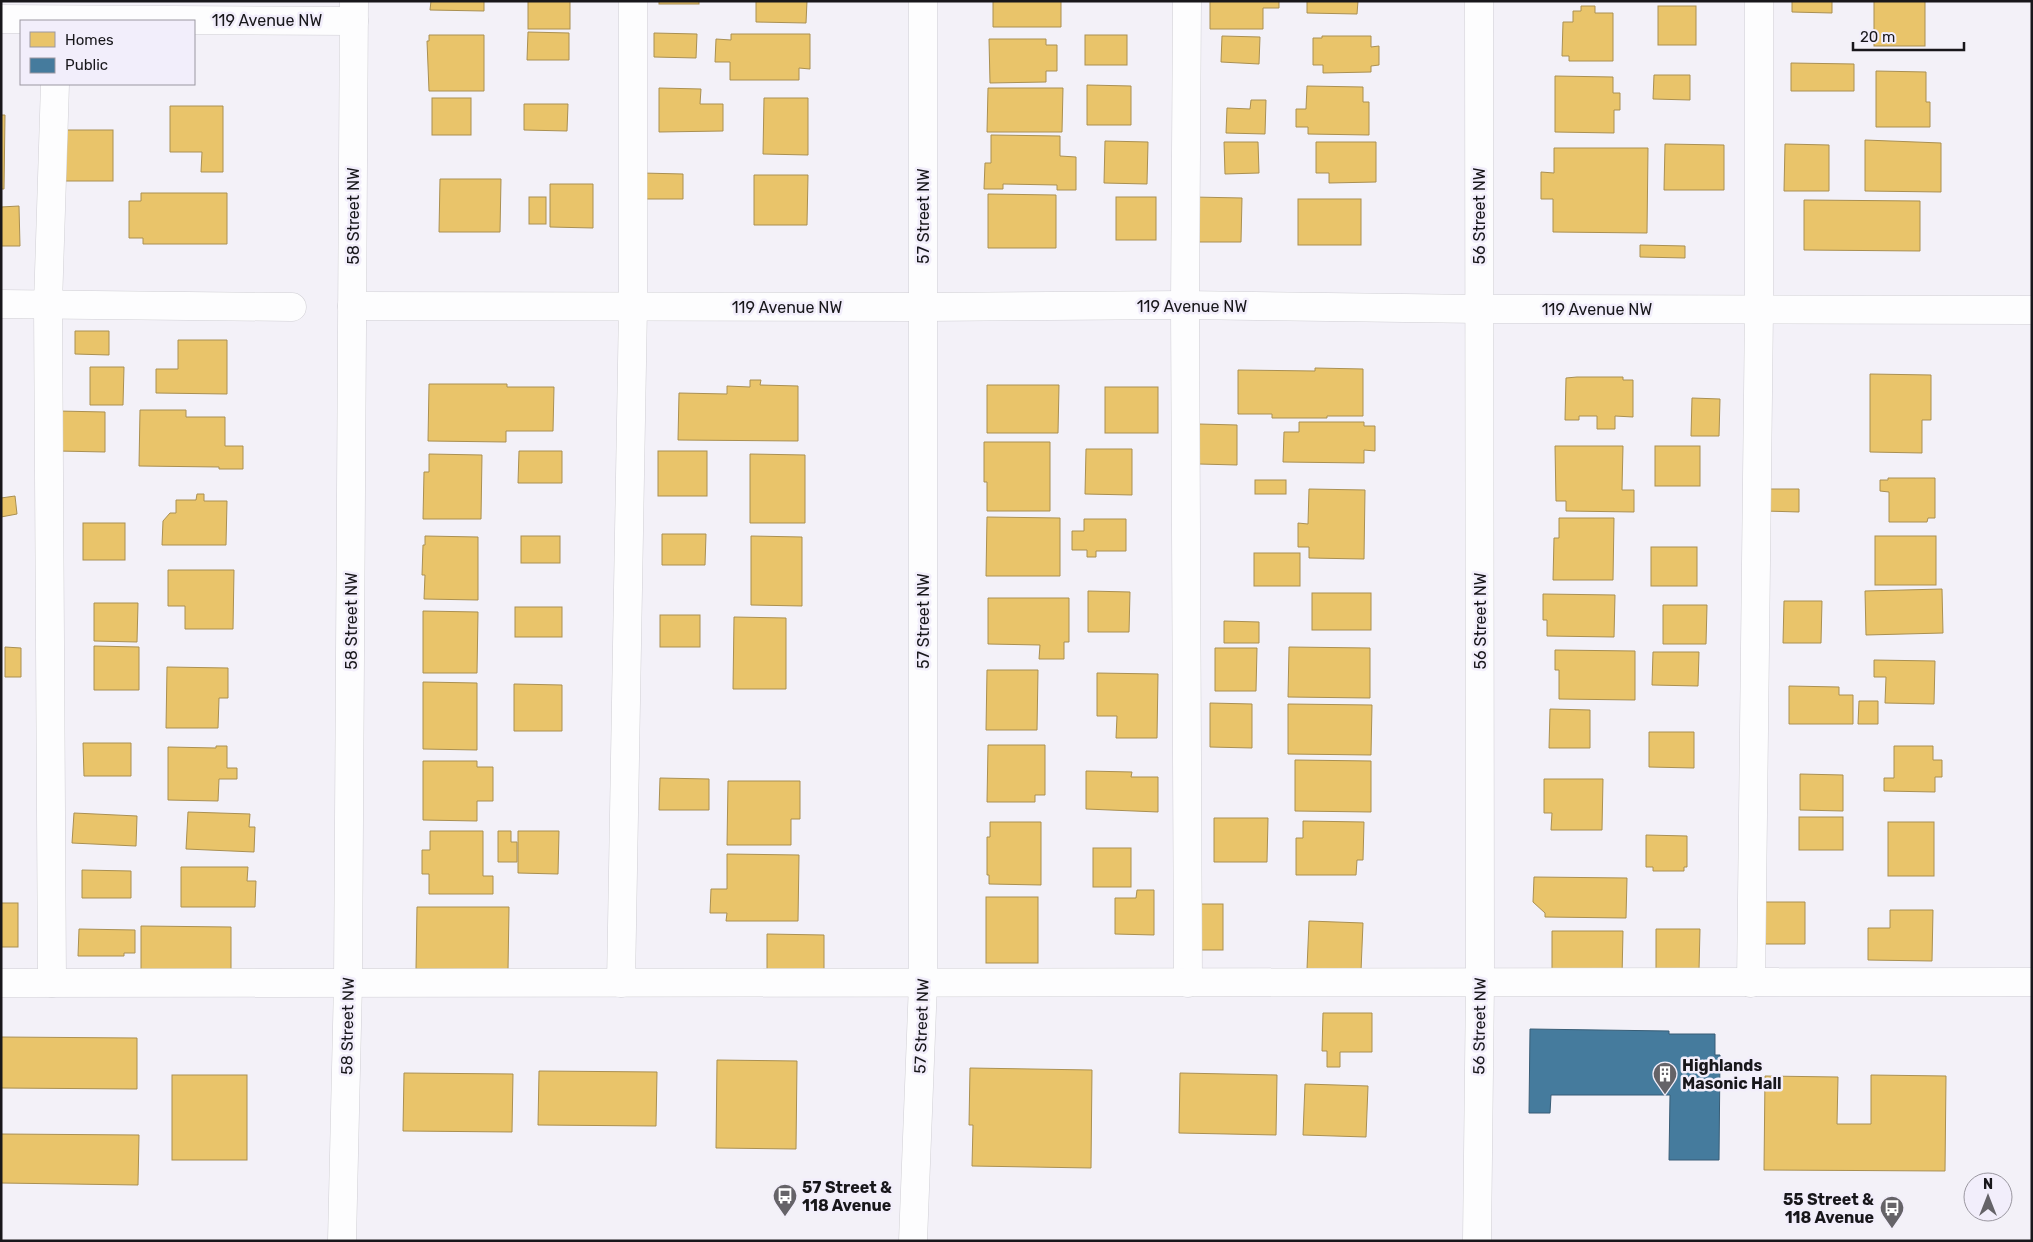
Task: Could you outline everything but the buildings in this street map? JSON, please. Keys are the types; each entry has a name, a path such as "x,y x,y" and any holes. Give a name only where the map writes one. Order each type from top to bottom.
{"street":[{"path":"621,983 633,307 633,1"},
{"name":"57 Street NW","path":"913,1241 923,983 923,1"},
{"path":"1187,1 1185,305 1188,983"},
{"name":"56 Street NW","path":"1477,1241 1480,983 1479,1"},
{"path":"1751,983 1759,310 1759,1"},
{"name":"119 Avenue NW","path":"1,18 57,14 354,11"},
{"name":"58 Street NW","path":"342,1241 348,983 354,11"},
{"path":"52,983 48,304 55,85"},
{"path":"1,304 292,307"},
{"name":"119 Avenue NW","path":"352,306 923,307 1185,305 1480,309 2032,310"},
{"path":"1,983 2032,982"}],"place":[{"name":"Highlands Masonic Hall","path":"1665,1095"},
{"name":"57 Street & 118 Avenue","path":"785,1217"},
{"name":"55 Street & 118 Avenue","path":"1892,1229"}]}
